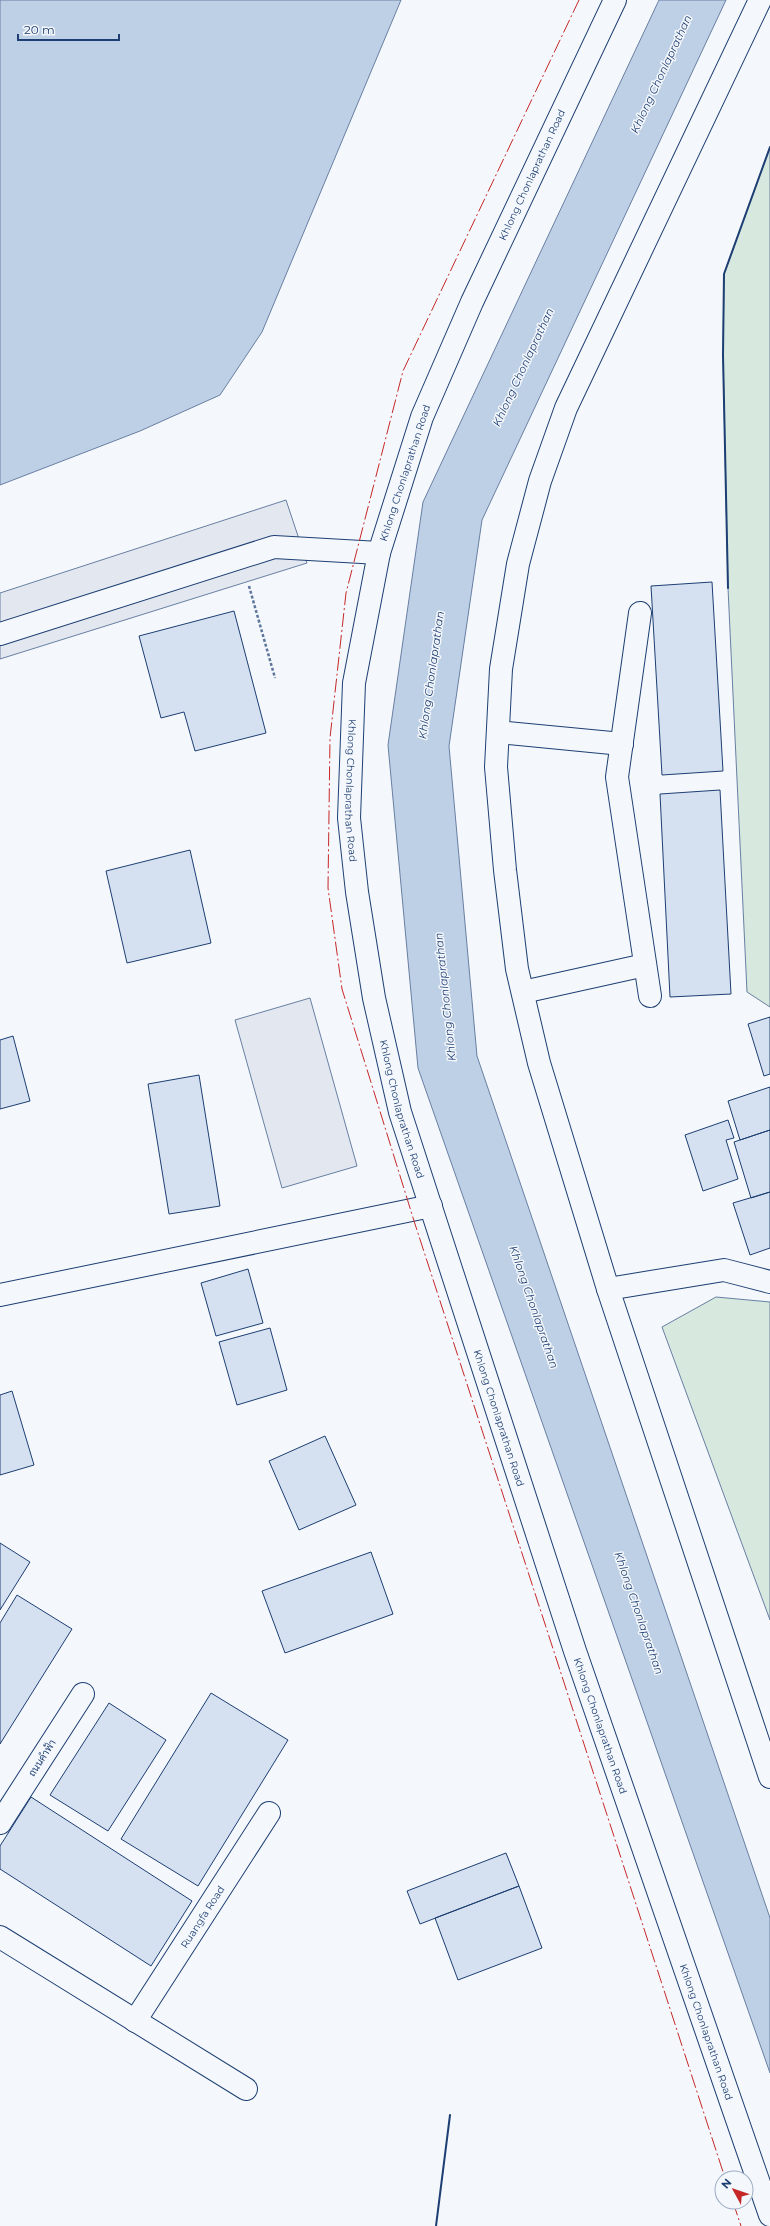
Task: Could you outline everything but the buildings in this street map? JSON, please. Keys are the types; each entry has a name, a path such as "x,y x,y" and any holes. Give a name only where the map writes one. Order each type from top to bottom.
{"main road":[{"name":"Khlong Chonlaprathan Road","path":"615,0 472,302 422,417 379,553 354,683 349,818 357,892 374,998 400,1112 575,1651 770,2215"},
{"path":"760,0 566,408 540,482 518,564 501,669 496,767 505,870 517,969 539,1063 608,1289 770,1777"},
{"path":"0,634 274,546 379,553"},
{"path":"640,613 617,777 650,996"},
{"path":"498,732 622,744"},
{"path":"523,992 645,965"},
{"path":"0,1295 431,1206"},
{"path":"608,1289 724,1270 770,1282"},
{"name":"ถนนคําฟ้า","path":"0,1823 83,1694"},
{"name":"Ruangfa Road","path":"135,2021 269,1813"},
{"path":"0,1938 246,2089"}],"path":[{"path":"241,557 275,678"}],"shaded area":[{"path":"770,147 770,1007 747,992 728,588 723,355 724,274"},
{"path":"286,500 307,563 0,659 0,593"},
{"path":"310,998 357,1166 282,1188 235,1020"},
{"path":"716,1297 770,1302 770,1620 662,1327"}],"water":[{"path":"0,0 401,0 262,332 220,395 140,431 0,485"},
{"name":"Khlong Chonlaprathan","path":"659,0 726,0 482,520 449,746 477,1056 770,1918 770,2073 418,1068 388,745 423,502"}],"wall":[{"path":"728,588 723,355 724,274 770,147"},
{"path":"436,2226 450,2115"}],"power":[{"path":"579,0 403,371 346,593 330,738 328,888 342,989 415,1224 722,2170"},
{"path":"736,2210 741,2226"}]}
